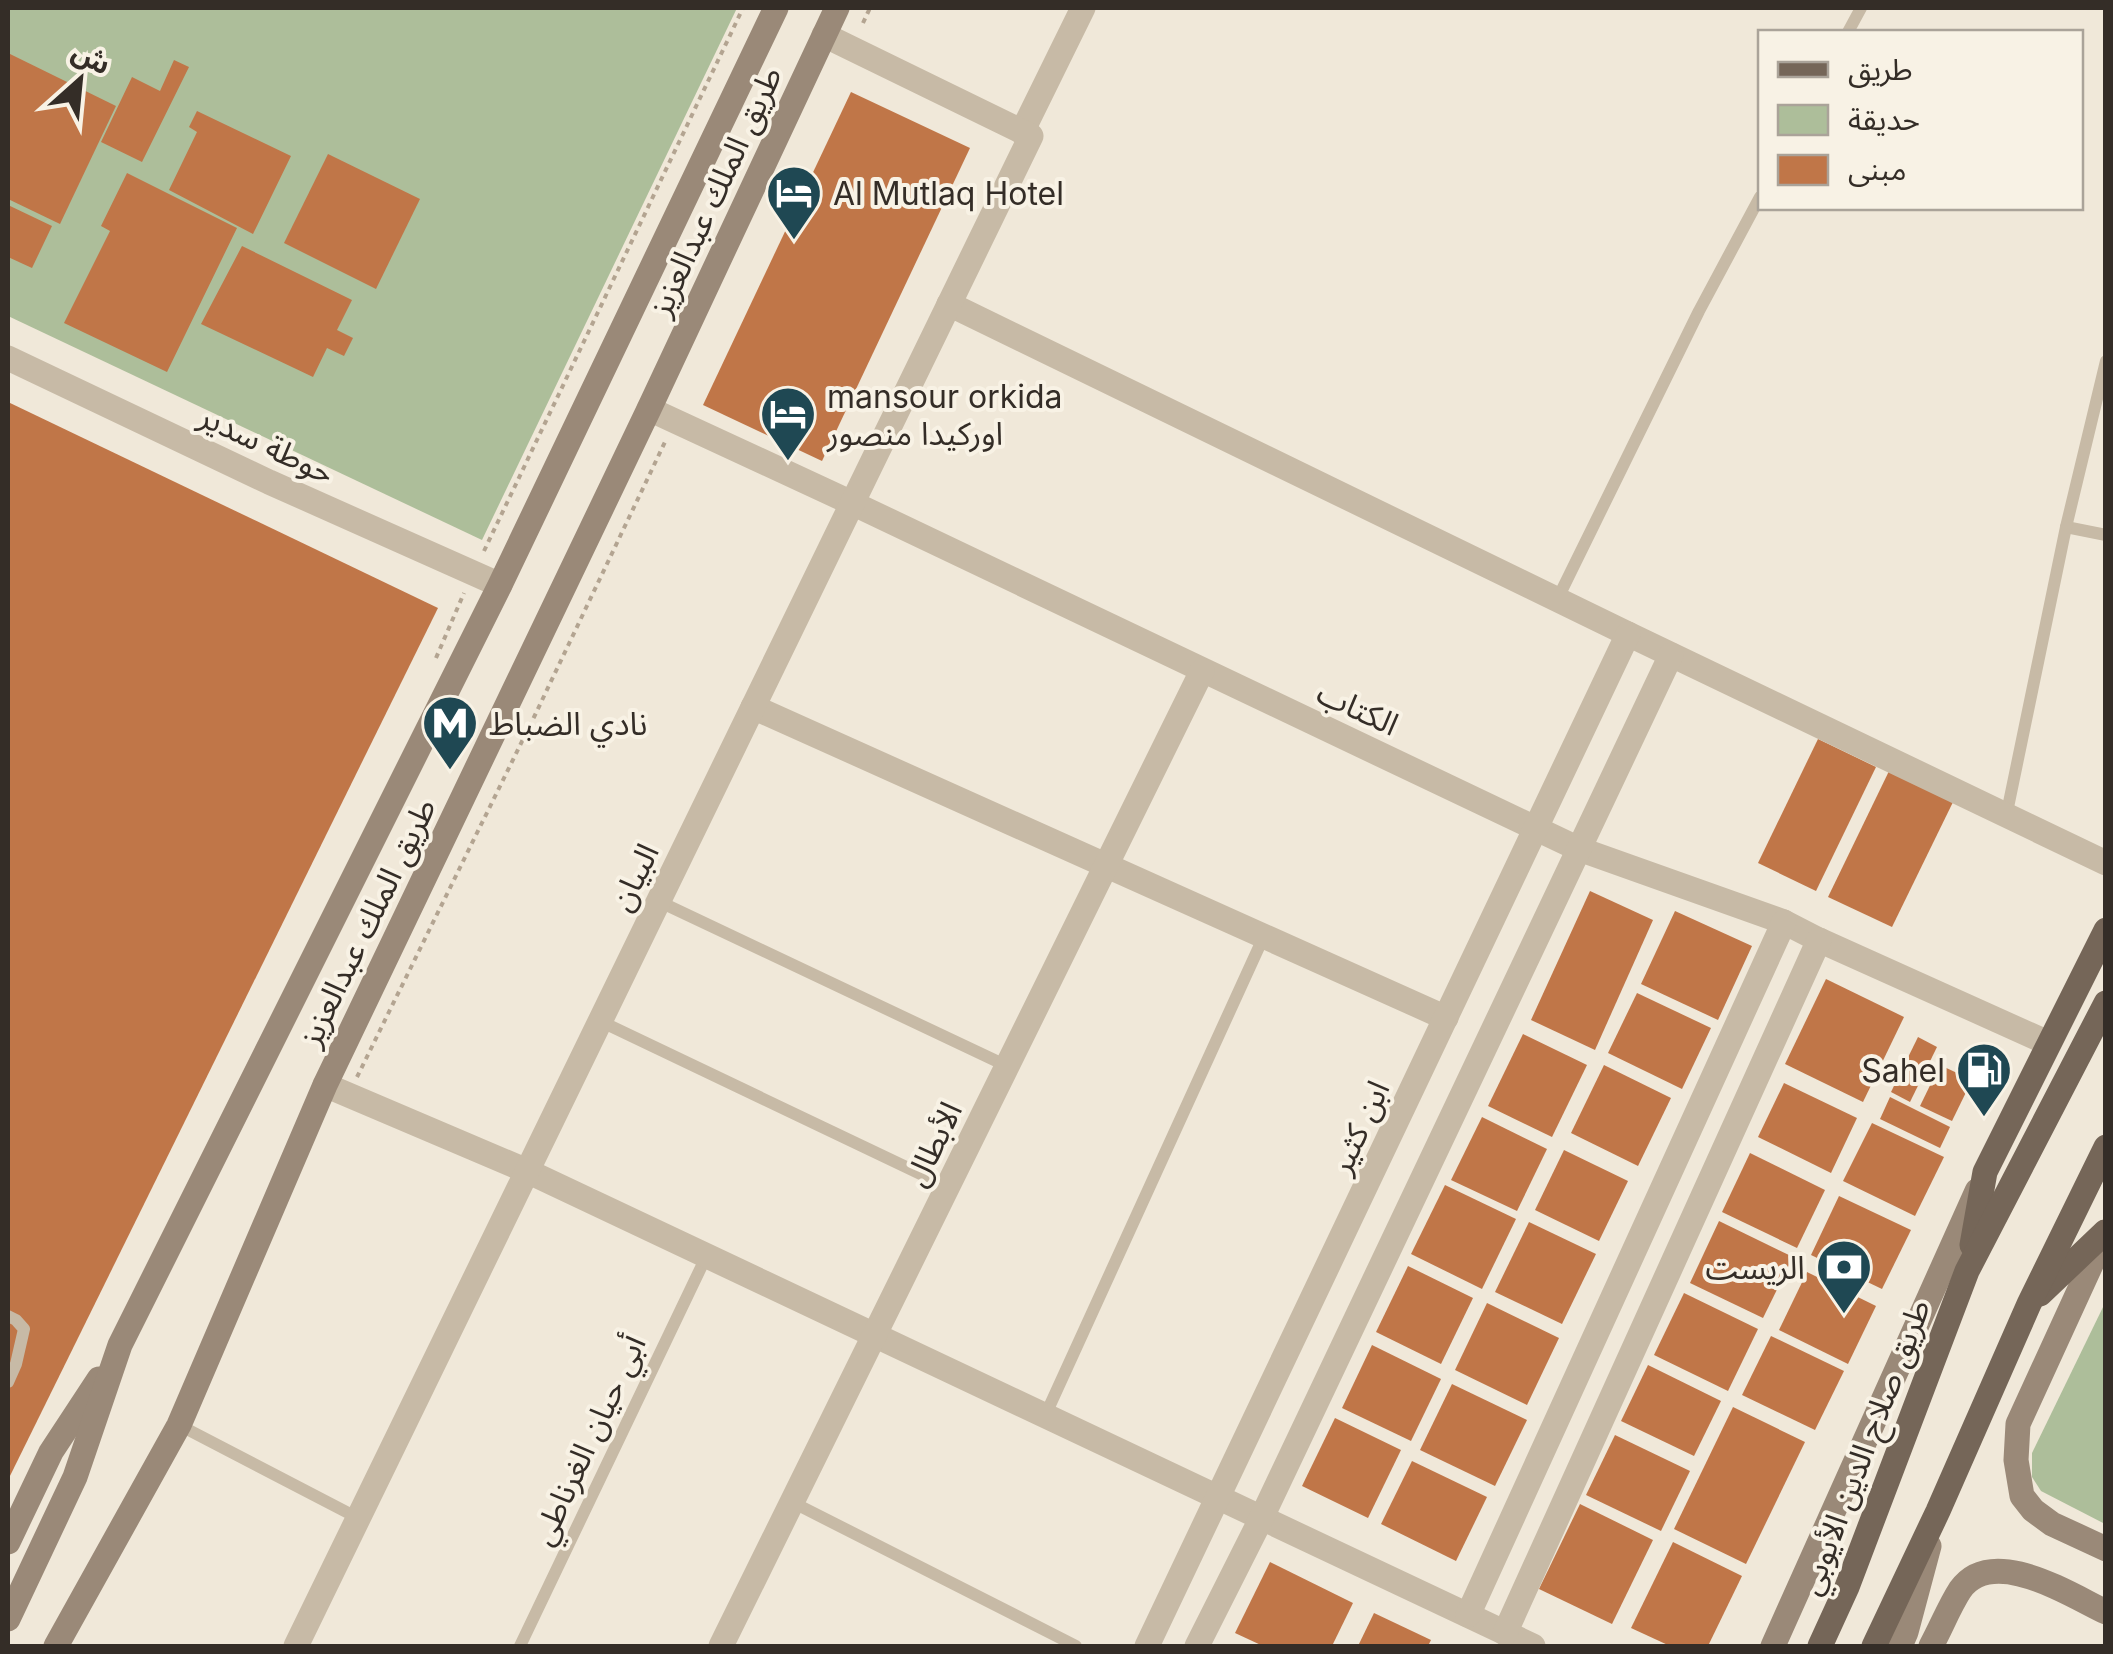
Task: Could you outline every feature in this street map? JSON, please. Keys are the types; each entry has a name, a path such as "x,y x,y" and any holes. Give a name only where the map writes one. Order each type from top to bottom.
{"main road":[{"name":"طريق الملك عبدالعزيز","path":"8,1619 75,1477 120,1346 500,585 776,8"},
{"name":"طريق الملك عبدالعزيز","path":"56,1646 179,1426 325,1085 837,8"},
{"name":"طريق صلاح الدين الأيوبي","path":"1967,1270 1985,1172 2048,1043 2099,951 2106,930"},
{"name":"طريق صلاح الدين الأيوبي","path":"1820,1646 1847,1588 1967,1270 2106,1002"},
{"path":"1874,1646 2029,1304 2106,1147"},
{"path":"1772,1646 1985,1172"},
{"path":"2029,1304 2105,1232"},
{"path":"2105,1232 2018,1424 2016,1460 2022,1496 2033,1510 2052,1524 2106,1549"},
{"path":"8,1542 51,1452 120,1346"},
{"path":"71,1646 179,1426"},
{"path":"1900,1646 1938,1511"},
{"path":"1931,1646 1962,1586 1993,1570 2035,1578 2106,1612"}],"street":[{"name":"البيان","path":"296,1646 949,304 1083,8"},
{"path":"824,36 1027,134"},
{"path":"949,304 2106,863"},
{"name":"حوطة سدير","path":"8,358 269,482 500,585"},
{"name":"الكتاب","path":"649,409 1580,849 1784,922 2048,1043"},
{"name":"ابن كثير","path":"1148,1646 1628,634"},
{"path":"1197,1646 1671,655"},
{"name":"الأبطال","path":"721,1646 1202,671"},
{"path":"752,708 1446,1018"},
{"path":"1468,1615 1784,922"},
{"path":"1504,1633 1819,940"},
{"path":"325,1085 527,1171 1533,1646"}],"lane":[{"path":"1849,30 1861,8"},
{"path":"1557,600 1758,200"},
{"path":"2006,817 2066,527 2106,361"},
{"path":"2066,527 2106,535"},
{"path":"658,900 1007,1066"},
{"path":"1045,1416 1264,936"},
{"path":"600,1021 948,1187"},
{"name":"أبي حيان الغرناطي","path":"520,1646 706,1257"},
{"path":"8,1316 24,1330 8,1382"},
{"path":"179,1426 358,1518"},
{"path":"792,1502 1076,1646"}],"path":[{"path":"480,560 743,8"},
{"path":"864,22 870,8"},
{"path":"358,1077 675,421"}],"green space":[{"path":"8,8 737,8 482,540 8,316"},
{"path":"2105,1303 2106,1524 2041,1491 2032,1477 2032,1453"}],"building":[{"path":"8,53 116,106 60,224 8,199"},
{"path":"174,60 189,67 142,162 101,142 132,77 160,91"},
{"path":"851,92 970,148 822,461 703,405"},
{"path":"197,111 291,156 253,234 169,190 197,132 189,127"},
{"path":"328,154 420,199 376,289 284,243"},
{"path":"127,173 237,228 167,372 64,323 110,231 101,226"},
{"path":"8,205 52,226 32,268 8,257"},
{"path":"242,246 352,300 337,330 353,338 344,356 327,348 313,377 201,324"},
{"path":"8,402 438,608 8,1480"},
{"path":"1818,739 1876,767 1816,891 1758,863"},
{"path":"1890,769 1954,800 1892,927 1828,897"},
{"path":"1590,891 1653,920 1595,1050 1531,1020"},
{"path":"1675,911 1752,946 1718,1020 1641,984"},
{"path":"1826,979 1904,1017 1863,1102 1785,1064"},
{"path":"1637,993 1711,1028 1682,1089 1608,1053"},
{"path":"1523,1034 1587,1065 1552,1137 1488,1106"},
{"path":"1918,1037 1937,1047 1910,1102 1891,1092"},
{"path":"1604,1065 1671,1098 1638,1166 1571,1133"},
{"path":"1940,1065 1972,1080 1952,1121 1920,1106"},
{"path":"1784,1083 1857,1118 1831,1173 1758,1137"},
{"path":"1890,1097 1950,1127 1940,1148 1880,1119"},
{"path":"1482,1117 1547,1149 1517,1211 1451,1180"},
{"path":"1872,1123 1944,1157 1915,1216 1843,1181"},
{"path":"1564,1150 1628,1181 1599,1241 1535,1210"},
{"path":"1750,1153 1825,1190 1797,1248 1722,1212"},
{"path":"1445,1185 1516,1219 1482,1289 1411,1254"},
{"path":"1839,1196 1911,1230 1882,1289 1811,1255"},
{"path":"1719,1221 1793,1257 1763,1318 1690,1283"},
{"path":"1529,1222 1596,1254 1562,1324 1495,1292"},
{"path":"1408,1266 1473,1298 1441,1364 1376,1332"},
{"path":"1807,1272 1876,1306 1848,1364 1779,1330"},
{"path":"1684,1293 1758,1329 1728,1391 1654,1355"},
{"path":"1487,1303 1559,1338 1527,1405 1455,1370"},
{"path":"1771,1336 1844,1371 1815,1430 1742,1395"},
{"path":"1372,1345 1441,1379 1411,1441 1342,1408"},
{"path":"1648,1365 1721,1401 1694,1456 1621,1421"},
{"path":"1452,1384 1527,1420 1495,1486 1420,1450"},
{"path":"1733,1407 1805,1442 1746,1564 1674,1529"},
{"path":"1335,1418 1401,1450 1368,1518 1302,1486"},
{"path":"1615,1435 1690,1471 1661,1531 1586,1495"},
{"path":"1412,1461 1487,1497 1456,1561 1381,1524"},
{"path":"1580,1504 1653,1540 1612,1624 1539,1589"},
{"path":"1673,1542 1742,1576 1708,1646 1670,1646 1631,1628"},
{"path":"1270,1562 1353,1603 1332,1646 1263,1646 1235,1633"},
{"path":"1374,1613 1431,1640 1428,1646 1358,1646"}],"place":[{"name":"Al Mutlaq Hotel","path":"794,242"},
{"name":"mansour orkida اوركيدا منصور","path":"788,463"},
{"name":"نادي الضباط","path":"450,772"},
{"name":"Sahel","path":"1984,1119"},
{"name":"الريست","path":"1844,1316"}]}
